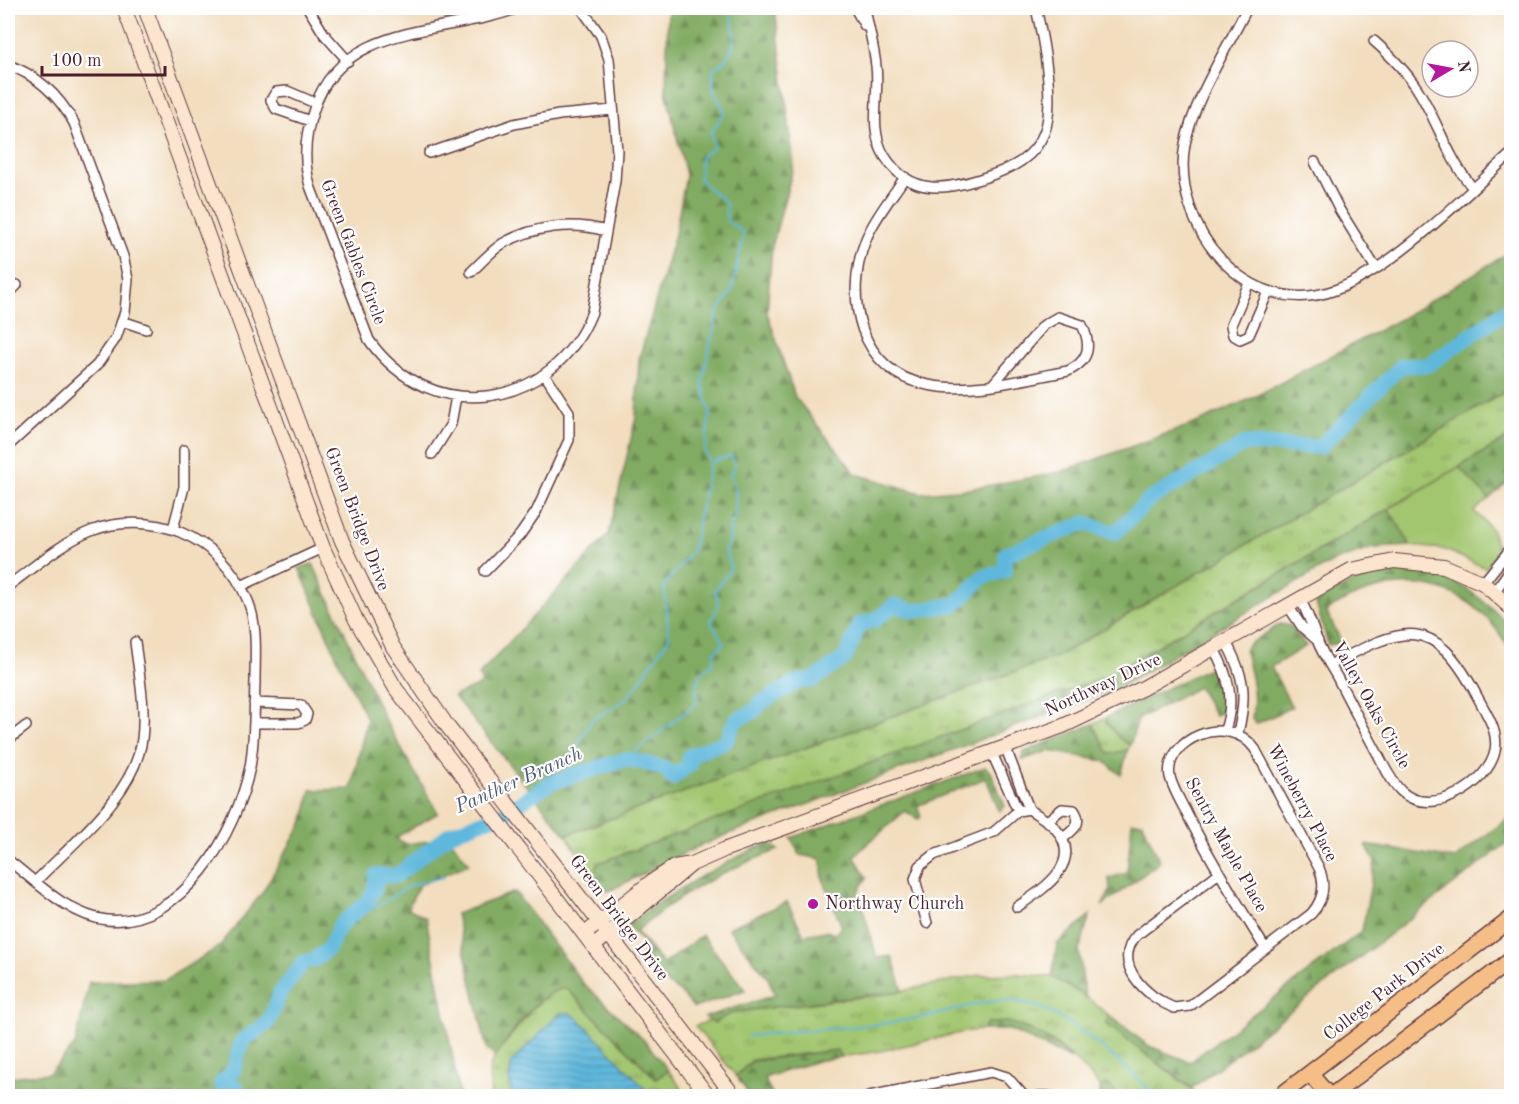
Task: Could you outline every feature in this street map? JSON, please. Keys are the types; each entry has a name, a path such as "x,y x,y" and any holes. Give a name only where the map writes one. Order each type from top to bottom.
{"main road":[{"path":"124,8 323,549 375,657 432,739 708,1096"},
{"name":"Green Bridge Drive","path":"145,8 342,541 393,647 448,727 547,853 598,924 734,1096"},
{"path":"323,549 329,545 336,548 359,599 393,647"},
{"name":"Northway Drive","path":"583,935 674,867 692,864 726,849 1063,726 1143,688 1351,570 1394,561 1444,566 1483,583 1495,591 1512,609"},
{"name":"Northway Drive","path":"593,948 692,864"},
{"name":"College Park Drive","path":"1280,1096 1512,918"},
{"path":"1310,1074 1330,1096 1512,959"}],"street":[{"path":"308,8 324,34 348,61"},
{"name":"Green Gables Circle","path":"518,8 383,39 348,61 327,83 315,103 305,146 310,186 369,340 384,359 408,379 426,388 456,396 488,397 507,392 545,375 570,351 585,327 594,303 616,170 613,110 605,47 594,26 580,8"},
{"path":"855,8 871,43"},
{"path":"865,8 877,74 877,136 889,162 905,177 932,188 959,186 1014,167 1035,149 1045,132 1050,104 1036,8"},
{"path":"1247,8 1193,118 1185,147 1184,166 1190,203 1208,244 1230,270 1249,283 1268,292 1301,296 1325,293 1347,285 1414,240 1512,153"},
{"path":"1374,40 1406,72 1430,111 1455,165 1473,188"},
{"path":"8,65 25,72 45,86 68,112 79,134 127,269 127,300 116,338 97,365 8,446"},
{"path":"310,121 276,109 271,100 276,92 287,91 315,103"},
{"path":"429,153 514,124 613,110"},
{"path":"1316,162 1339,209 1375,267"},
{"path":"905,177 872,229 863,250 857,291 861,323 866,340 875,356 887,368 911,381 952,387 993,384 1068,371 1080,365 1088,354 1088,338 1082,325 1058,318 1044,325 993,384"},
{"path":"471,272 501,244 521,236 570,224 606,231"},
{"path":"1249,283 1231,325 1233,335 1240,339 1249,335 1268,292"},
{"path":"8,294 17,285"},
{"path":"122,321 146,329"},
{"path":"485,571 520,535 536,512 569,440 568,412 545,375"},
{"path":"432,454 451,424 456,396"},
{"path":"172,529 184,487 184,450"},
{"path":"8,586 69,543 91,531 126,524 151,524 172,529 211,549 228,567 241,586 254,624 254,723 250,767 235,815 218,845 189,887 174,901 158,911 139,918 108,920 89,916 72,908 8,860"},
{"path":"1483,583 1512,547"},
{"path":"241,586 323,549"},
{"path":"1495,591 1512,567"},
{"name":"Valley Oaks Circle","path":"1294,602 1302,627 1318,641"},
{"name":"Valley Oaks Circle","path":"1294,602 1313,621 1318,641 1330,665 1395,784 1407,795 1425,803 1452,797 1484,773 1495,754 1496,743 1491,723 1456,660 1431,640 1399,634 1377,640 1330,665"},
{"path":"36,881 111,803 136,764 142,740 143,716 135,642"},
{"path":"1220,646 1231,696 1225,730"},
{"path":"1220,646 1238,664 1243,683 1243,712 1238,733"},
{"path":"254,703 301,705 307,714 305,720 298,723 254,723"},
{"path":"8,740 26,726"},
{"name":"Sentry Maple Place","path":"1238,733 1225,730 1209,732 1179,748 1169,768 1172,784 1219,873 1265,948"},
{"name":"Wineberry Place","path":"1238,733 1255,749 1319,868 1323,880 1322,896 1311,914 1265,948"},
{"path":"1005,746 1029,809 1047,821 1062,839 1065,858 1058,875 1017,907"},
{"path":"991,751 1018,812"},
{"path":"927,923 915,879 920,866 934,855 994,832 1018,812 1029,809"},
{"path":"1047,821 1062,809 1074,810 1079,819 1077,826 1062,839"},
{"path":"1219,873 1137,935 1126,955 1128,967 1138,982 1168,1005 1180,1009 1190,1006 1265,948"},
{"path":"869,1096 991,1072 1007,1077 1024,1096"},
{"path":"1040,1096 1048,1096"}],"green space":[{"path":"668,8 775,8 794,165 772,246 767,312 795,397 856,474 921,493 969,489 1061,472 1199,422 1256,396 1404,317 1511,251 1511,388 1058,656 566,835 454,696 482,684 479,675 609,534 636,417 639,359 675,234 686,175 666,91"},
{"path":"1511,388 1511,436 1107,676 599,863 593,877 566,835 1058,656"},
{"path":"1511,436 1511,479 1489,499 1459,467"},
{"path":"1459,467 1489,499 1474,511 1492,530 1498,551 1486,568 1443,549 1411,546 1389,509"},
{"path":"1389,509 1411,546 1373,548 1332,562 1118,688 734,832 697,847 609,891 602,889 593,877 598,863 1107,676"},
{"path":"313,564 385,720 438,813 395,838 406,844 450,838 469,864 419,885 408,908 426,918 460,1096 8,1096 8,1077 49,1073 75,1045 89,982 165,980 219,947 262,893 304,820 311,790 351,789 367,719 337,658 299,568"},
{"path":"1393,570 1434,575 1457,584 1480,598 1510,629 1511,652 1494,626 1474,607 1453,594 1429,587 1405,585 1379,588 1353,597 1326,611 1342,643 1328,645 1316,603 1353,582"},
{"path":"1280,624 1291,626 1306,646 1271,667 1292,707 1256,724 1252,718 1253,692 1245,651 1248,645"},
{"path":"1211,667 1220,682 1222,712 1215,715 1198,687 1138,719 1130,745 1120,739 1106,722 1107,717"},
{"path":"1107,717 1106,722 1120,739 1130,745 1128,750 1109,754 1093,724"},
{"path":"1093,724 1109,754 1128,750 1121,775 1104,761 1049,751 1022,760 1024,752"},
{"path":"985,767 991,772 1005,806 999,811 986,778 917,806 921,817 918,819 905,811 854,856 867,878 858,891 877,958 892,956 903,991 734,1012 713,1023 705,1017 775,995 768,978 728,928 787,902 804,935 826,931 835,934 842,927 823,879 821,859 800,855 791,838"},
{"path":"1511,816 1511,840 1192,1088 1106,1024 1109,1015 1149,1046 1190,1062 1362,931 1375,862 1366,845 1455,859"},
{"path":"1132,822 1142,822 1160,862 1102,906 1110,891 1109,878 1127,873"},
{"path":"769,842 778,850 738,866 703,884 636,931 663,964 702,935 745,990 694,1008 680,992 662,980 644,954 643,943 628,926 661,901 696,880"},
{"path":"515,892 582,982 645,1041 668,1070 656,1079 566,988 555,991 535,1006 495,1056 487,1050 456,914"},
{"path":"1090,915 1079,951 1085,996 1052,977 1057,944"},
{"path":"1020,974 1052,977 1085,996 1109,1015 1107,1024 1200,1096 1122,1096 1106,1084 1100,1086 1076,1061 1051,1041 1021,1027 1005,1024 987,1023 983,1030 841,1057 836,1050 752,1060 736,1076 695,1026 734,1012 881,995 980,975"},
{"path":"566,988 656,1079 668,1070 687,1096 491,1096 489,1070 495,1056 534,1007 554,990"},
{"path":"1009,1022 1043,1036 1071,1059 1010,1030 983,1030 987,1023"},
{"path":"837,1050 841,1057 817,1061 764,1078 773,1096 750,1096 736,1076 752,1061"},
{"path":"1106,1084 1122,1096 1100,1096 1100,1086"}],"water":[{"path":"570,1013 580,1020 652,1096 512,1096 509,1078 512,1062 559,1014"}],"waterway":[{"path":"626,759 697,703 697,680 702,672 712,664 715,652 724,643 711,622 719,604 715,591 731,568 725,549 730,542 730,523 735,520 736,490 730,475 735,465 731,456 710,462 705,452 710,412 702,382 717,314 732,290 744,233 727,221 726,203 700,180 701,156 714,147 711,133 725,111 713,90 713,69 727,57 733,43 733,26 729,8"},
{"name":"Panther Branch","path":"239,1096 237,1088 223,1087 221,1083 233,1072 242,1041 268,1023 280,993 304,962 314,960 329,948 340,925 368,901 375,888 376,875 396,876 449,834 504,813 550,783 626,759 664,768 672,778 690,764 689,756 726,741 736,720 753,712 761,703 797,682 813,680 845,658 860,624 876,620 894,605 914,611 956,604 983,577 1005,571 1006,554 1085,523 1115,533 1149,500 1245,444 1320,447 1401,366 1428,365 1512,307"},
{"path":"564,778 577,746 592,720 628,698 669,638 664,586 692,551 710,462"},
{"path":"337,931 411,885 444,877"},
{"path":"747,1036 881,1024 993,1001 1021,1002 1036,1006 1066,1021 1116,1059 1156,1096"}],"place":[{"name":"Northway Church","path":"813,904"}]}
